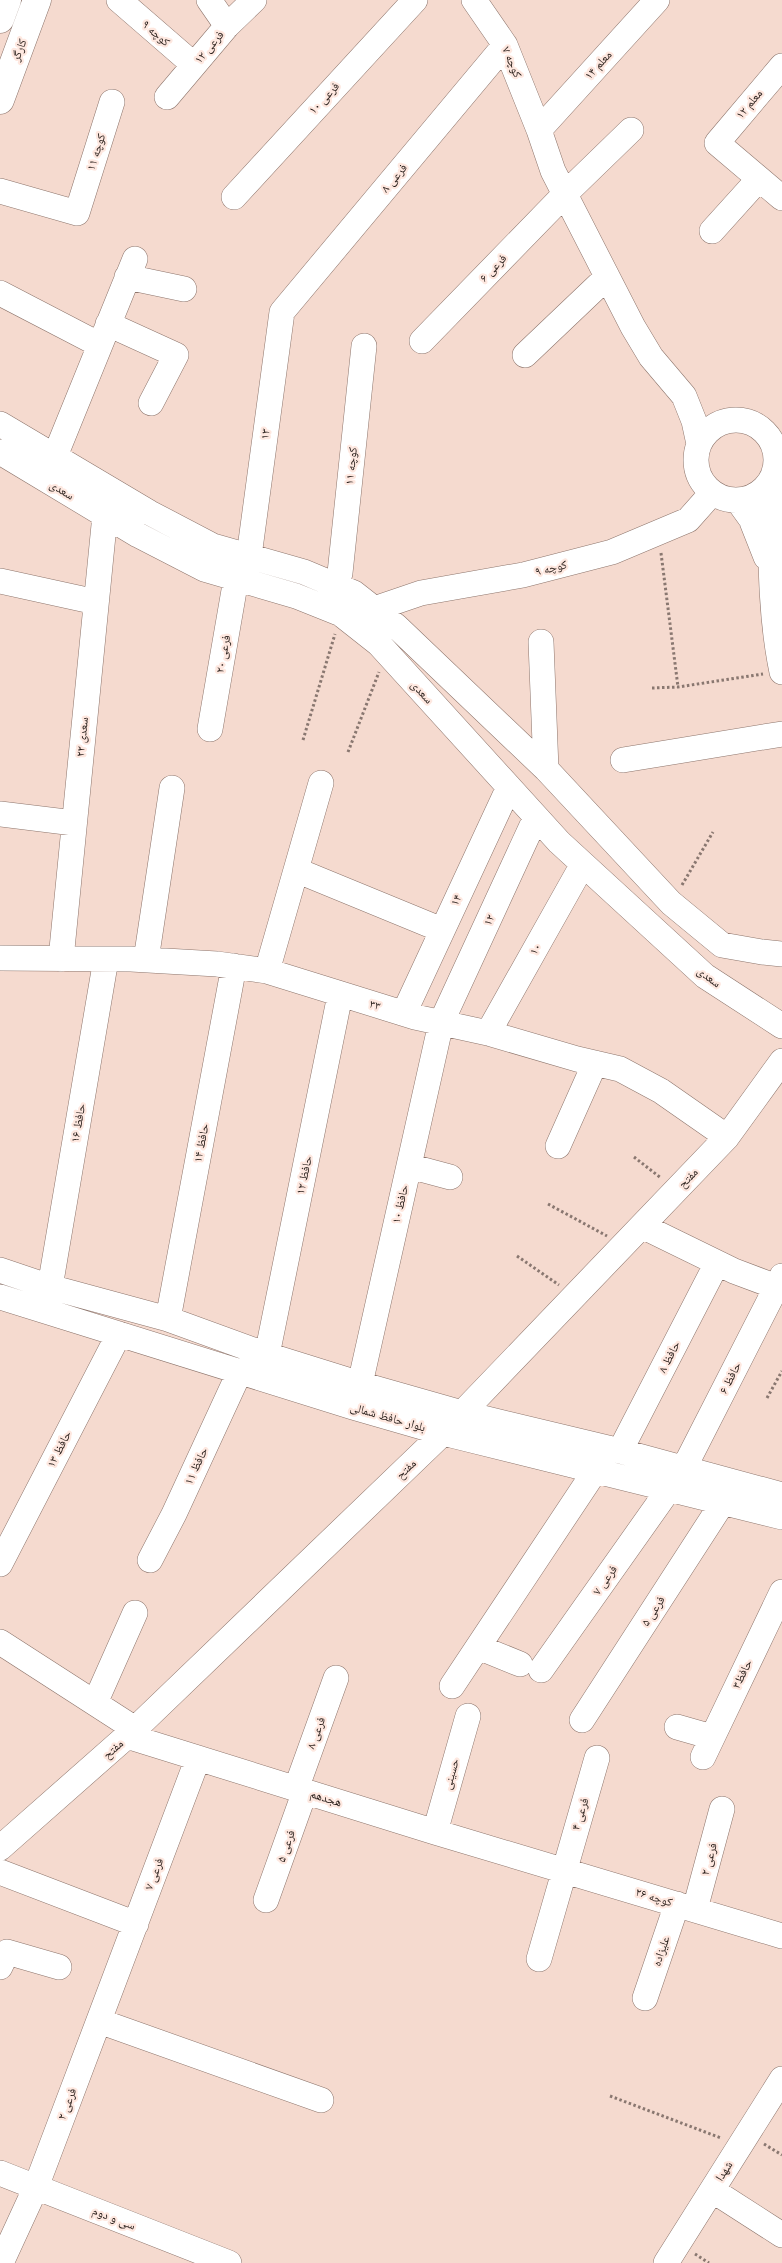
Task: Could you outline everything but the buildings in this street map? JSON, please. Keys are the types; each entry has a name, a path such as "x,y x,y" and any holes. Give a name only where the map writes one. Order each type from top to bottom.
{"main road":[{"path":"0,19 7,0"},
{"name":"کارگر","path":"0,100 37,0"}],"street":[{"name":"کوچه ۹","path":"119,0 194,66"},
{"path":"209,0 227,26"},
{"name":"فرعی ۱۲","path":"167,97 227,26 254,0"},
{"name":"فرعی ۱۰","path":"234,197 415,0"},
{"name":"کوچه ۷","path":"474,0 505,45 539,130 553,171 606,277 651,356 684,396"},
{"name":"معلم ۱۴","path":"539,130 658,0"},
{"name":"فرعی ۸","path":"282,312 505,45"},
{"name":"معلم ۱۲","path":"759,179 717,143 782,66"},
{"name":"کوچه ۱۱","path":"0,191 77,213 112,102"},
{"name":"فرعی ۶","path":"422,341 565,194 631,130"},
{"path":"712,231 759,179 782,198"},
{"path":"55,456 131,268 184,289"},
{"path":"525,355 606,277"},
{"path":"0,293 104,334 176,355 151,403"},
{"name":"۱۳","path":"249,556 282,312"},
{"name":"کوچه ۱۱","path":"337,586 340,573 364,346"},
{"path":"684,396 730,420 752,423 772,431 769,437 774,447 776,473 771,571 776,643 782,672"},
{"path":"684,396 694,421 699,444 696,457 697,471 703,483 712,493 725,499 738,500 756,495 776,473"},
{"path":"699,444 712,428 730,420"},
{"name":"سعدی","path":"0,424 150,513 213,546 304,572 354,593 396,626 546,769 671,902 722,944 782,954"},
{"name":"سعدی","path":"0,452 105,515 204,570 296,596 341,614 386,653 536,817 583,864 705,976 782,1026"},
{"name":"کوچه ۹","path":"374,609 421,593 523,575 612,552 688,520 712,493"},
{"path":"738,500 751,519 771,571"},
{"name":"سعدی ۲۲","path":"61,959 105,515"},
{"name":"فرعی ۲۰","path":"210,729 236,579"},
{"path":"0,581 96,602"},
{"path":"541,642 546,769"},
{"path":"623,760 782,734"},
{"path":"267,971 321,784"},
{"name":"۱۴","path":"404,1014 509,787"},
{"path":"146,960 172,788"},
{"path":"0,814 74,823"},
{"name":"۱۲","path":"441,1023 536,817"},
{"name":"۱۰","path":"488,1033 583,864"},
{"path":"296,870 442,930"},
{"path":"705,976 722,944"},
{"name":"۳۳","path":"0,958 146,960 234,966 267,971 404,1014 488,1033 620,1069 661,1091 727,1137"},
{"name":"حافظ ۱۶","path":"50,1287 106,959"},
{"name":"حافظ ۱۴","path":"168,1319 234,966"},
{"name":"حافظ ۱۲","path":"267,1355 340,995"},
{"name":"حافظ ۱۰","path":"360,1384 441,1023"},
{"name":"مفتح","path":"0,1848 131,1733 443,1433 727,1137 782,1061"},
{"path":"558,1146 595,1063"},
{"path":"409,1166 450,1177"},
{"path":"642,1226 717,1263 780,1284"},
{"name":"حافظ ۸","path":"620,1451 717,1263"},
{"name":"بلوار حافظ شمالی","path":"0,1270 50,1287 168,1319 267,1355 360,1384 462,1413 620,1451 782,1495"},
{"name":"حافظ ۶","path":"684,1468 780,1284"},
{"name":"بلوار حافظ شمالی","path":"0,1297 335,1402 443,1433 782,1517"},
{"name":"حافظ ۱۳","path":"0,1564 119,1334"},
{"name":"حافظ ۱۱","path":"150,1560 174,1514 240,1371"},
{"path":"452,1686 595,1470"},
{"name":"فرعی ۷","path":"478,1647 530,1667 669,1489"},
{"name":"فرعی ۵","path":"582,1720 723,1502"},
{"name":"حافظ۳","path":"677,1728 707,1747 782,1592"},
{"path":"95,1703 135,1613"},
{"name":"هجدهم","path":"0,1642 95,1703 131,1733 198,1758 525,1859"},
{"name":"فرعی ۸","path":"301,1790 336,1678"},
{"name":"حسینی","path":"435,1832 468,1716"},
{"name":"فرعی ۷","path":"110,1990 198,1758"},
{"name":"فرعی ۴","path":"539,1959 596,1758"},
{"name":"فرعی ۵","path":"266,1900 301,1790"},
{"name":"فرعی ۲","path":"686,1907 722,1808"},
{"name":"کوچه ۲۶","path":"525,1859 782,1936"},
{"path":"0,1872 136,1924"},
{"name":"علیزاده","path":"645,1998 686,1907"},
{"path":"0,1967 7,1952 59,1967"},
{"name":"فرعی ۲","path":"1,2263 36,2187 110,1990"},
{"path":"99,2021 321,2100"},
{"name":"شهدا","path":"666,2263 740,2145 778,2094"},
{"name":"سی و دوم","path":"0,2173 216,2261"},
{"path":"712,2190 782,2235"}],"path":[{"path":"658,533 678,687"},
{"path":"302,740 341,614"},
{"path":"348,752 386,653"},
{"path":"652,688 678,687 782,672"},
{"path":"671,902 713,832"},
{"path":"634,1157 677,1190"},
{"path":"548,1204 624,1245"},
{"path":"516,1256 575,1296"},
{"path":"767,1398 782,1371"},
{"path":"610,2096 740,2145"}]}
